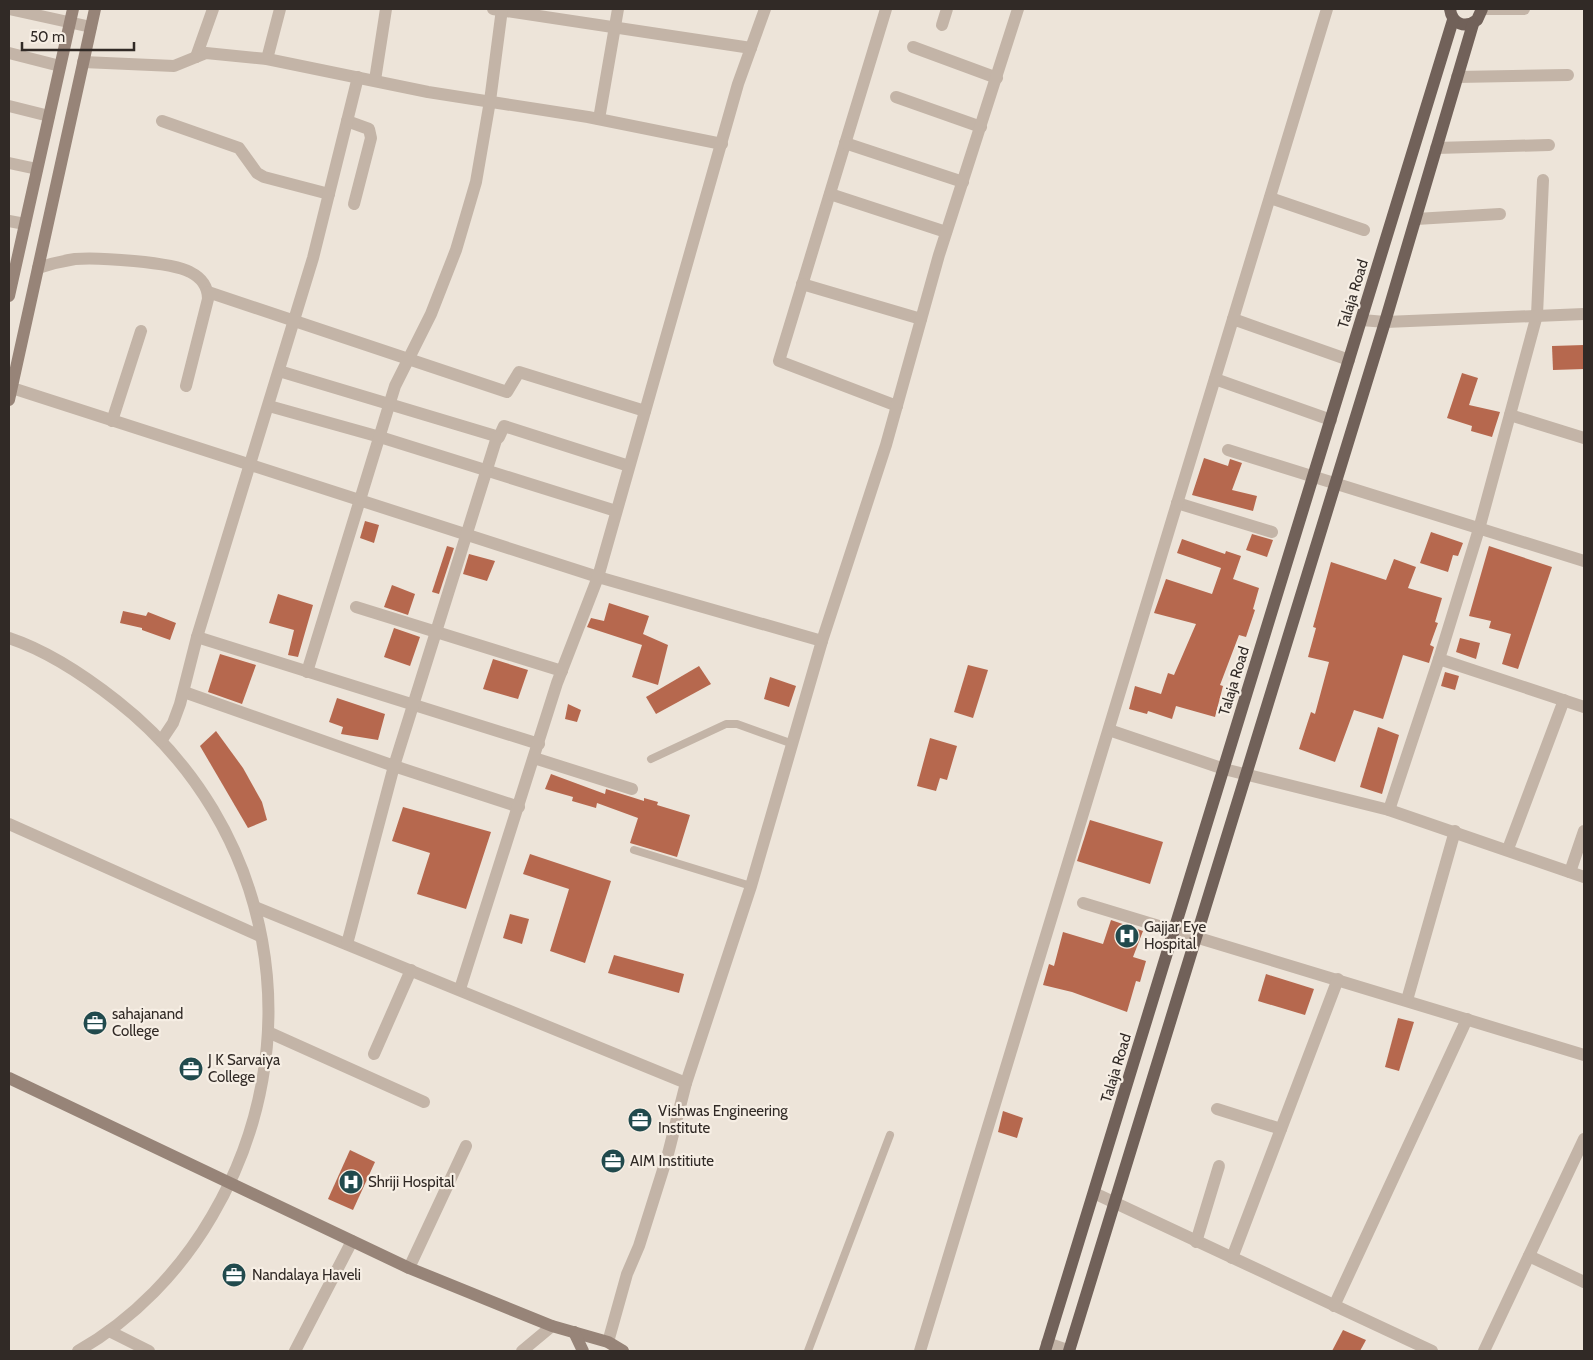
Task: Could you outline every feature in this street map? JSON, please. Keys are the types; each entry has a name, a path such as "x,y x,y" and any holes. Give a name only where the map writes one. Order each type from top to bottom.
{"main road":[{"path":"1069,1351 1385,322 1473,24 1480,16 1482,9"},
{"path":"1450,12 1463,25 1473,24"},
{"name":"Talaja Road","path":"1046,1347 1362,320 1450,12"}],"street":[{"path":"9,9 91,27"},
{"path":"9,296 73,9"},
{"path":"95,9 10,392 112,420 598,577 822,641"},
{"path":"196,57 213,9"},
{"path":"267,58 280,9"},
{"path":"375,80 386,9"},
{"path":"308,672 395,386 431,314 456,250 476,182 490,101 499,9 751,48"},
{"path":"599,119 618,9"},
{"path":"460,989 562,671 598,577 722,144 751,48 765,9"},
{"path":"886,9 779,361 896,406"},
{"path":"942,25 947,9"},
{"path":"608,1342 627,1274 639,1246 665,1164 686,1083 751,886 822,641 896,406 946,232 1018,9"},
{"path":"920,1351 1328,9"},
{"path":"1482,9 1524,9"},
{"path":"913,47 996,78"},
{"path":"9,53 60,66"},
{"path":"83,62 174,66 206,53 267,58 358,77 599,119 722,144"},
{"path":"1457,77 1568,75"},
{"path":"161,741 173,723 184,692 197,637 295,321 358,77"},
{"path":"896,97 981,127"},
{"path":"9,106 49,116"},
{"path":"162,121 239,148 258,173 264,177 329,194"},
{"path":"347,121 369,129 371,138 354,204"},
{"path":"845,143 963,182"},
{"path":"1436,148 1549,145"},
{"path":"9,163 37,169"},
{"path":"1389,810 1440,659 1480,529 1537,315 1543,180"},
{"path":"830,194 946,232"},
{"path":"1270,198 1364,230"},
{"path":"1416,219 1500,214"},
{"path":"9,220 25,224"},
{"path":"38,268 59,262 105,258 190,271 201,279 208,292 186,386"},
{"path":"802,284 921,319"},
{"path":"208,292 507,392 519,372 645,411"},
{"path":"1362,320 1385,322 1584,314"},
{"path":"1233,319 1349,360"},
{"path":"112,420 141,331"},
{"path":"280,371 497,437"},
{"path":"1215,380 1331,420"},
{"path":"269,406 380,437 616,511"},
{"path":"1510,415 1584,438"},
{"path":"347,944 394,766 497,437 499,437 504,426 629,466"},
{"path":"1228,450 1335,485 1584,561"},
{"path":"1178,503 1272,532"},
{"path":"356,607 562,671"},
{"path":"197,637 539,744"},
{"path":"9,638 23,643 87,677 144,722 192,777 230,839 255,907 268,977 268,1048 256,1117 231,1184 196,1243 152,1295 109,1331 78,1351"},
{"path":"1440,659 1584,707"},
{"path":"184,692 394,766 519,807"},
{"path":"1508,849 1564,700"},
{"path":"1109,730 1224,769 1389,810 1508,849 1584,877"},
{"path":"534,758 632,789"},
{"path":"9,824 260,936"},
{"path":"1570,872 1584,831"},
{"path":"1407,1000 1455,832"},
{"path":"1083,903 1175,929 1584,1055"},
{"path":"255,907 460,989 686,1083"},
{"path":"374,1054 411,970"},
{"path":"1232,1258 1338,979"},
{"path":"1334,1306 1467,1019"},
{"path":"268,1032 424,1102"},
{"path":"9,1078 409,1268 552,1326 608,1342 622,1351"},
{"path":"1217,1109 1281,1129"},
{"path":"1484,1351 1529,1256 1580,1159 1584,1140"},
{"path":"409,1268 466,1146"},
{"path":"1196,1242 1219,1166"},
{"path":"1094,1193 1432,1351"},
{"path":"294,1351 352,1241"},
{"path":"1529,1256 1584,1282"},
{"path":"522,1351 552,1326"},
{"path":"109,1331 149,1351"},
{"path":"574,1332 583,1351"},
{"path":"1046,1347 1069,1351"}],"lane":[{"path":"650,759 726,724 737,724 793,744"},
{"path":"634,850 751,886"},
{"path":"808,1351 890,1135"}],"building":[{"path":"1584,345 1584,369 1553,370 1552,346"},
{"path":"1462,373 1478,378 1469,405 1500,412 1492,437 1471,431 1472,426 1447,418"},
{"path":"1204,458 1228,466 1230,459 1242,463 1232,490 1257,496 1253,511 1192,495"},
{"path":"365,521 379,525 374,543 360,538"},
{"path":"1431,532 1463,543 1458,556 1453,555 1448,572 1420,563"},
{"path":"1252,534 1273,540 1267,557 1246,550"},
{"path":"1182,539 1225,554 1226,551 1241,556 1233,579 1259,588 1253,609 1255,610 1246,637 1239,635 1220,685 1223,686 1215,717 1176,706 1172,719 1148,711 1147,714 1129,709 1135,686 1161,694 1168,673 1174,675 1196,624 1154,613 1166,579 1212,594 1221,568 1177,553"},
{"path":"447,546 454,548 439,594 432,592"},
{"path":"1489,546 1552,567 1518,669 1502,664 1511,634 1489,628 1491,621 1469,616"},
{"path":"469,554 495,561 487,581 463,574"},
{"path":"1394,559 1416,567 1408,588 1442,598 1435,622 1438,623 1430,645 1434,647 1429,663 1403,655 1383,719 1354,710 1335,762 1299,749 1311,712 1315,714 1329,662 1308,657 1316,628 1313,627 1331,562 1386,580"},
{"path":"392,585 415,594 408,615 384,607"},
{"path":"278,594 313,605 298,657 288,655 294,630 269,623"},
{"path":"609,603 649,616 643,634 668,645 658,685 632,677 642,645 587,627 591,618 604,621"},
{"path":"123,611 146,616 148,612 176,623 170,640 142,630 142,628 120,623"},
{"path":"394,628 420,637 410,666 384,657"},
{"path":"1460,638 1480,643 1476,659 1456,652"},
{"path":"220,654 256,665 242,704 208,692"},
{"path":"493,659 528,670 518,699 483,689"},
{"path":"968,665 988,670 973,718 954,712"},
{"path":"699,666 711,684 656,714 646,697"},
{"path":"1445,672 1459,676 1455,690 1441,686"},
{"path":"770,677 796,686 789,707 764,699"},
{"path":"337,698 385,714 378,740 341,734 343,727 329,722"},
{"path":"568,704 581,710 577,722 565,719"},
{"path":"1378,727 1399,735 1382,794 1360,787"},
{"path":"216,731 243,768 262,802 267,820 248,828 200,746"},
{"path":"930,738 957,746 947,780 940,778 936,791 917,786"},
{"path":"551,774 605,794 606,789 644,801 644,798 658,802 657,805 690,815 677,857 630,843 638,818 597,803 596,808 572,801 573,797 545,789"},
{"path":"403,807 491,832 466,909 417,894 430,853 392,841"},
{"path":"1090,820 1163,842 1150,884 1077,861"},
{"path":"530,854 611,881 585,963 550,951 569,889 523,874"},
{"path":"510,914 529,919 522,944 503,938"},
{"path":"1111,920 1143,931 1133,957 1146,961 1140,982 1136,981 1127,1012 1072,992 1043,985 1049,964 1054,966 1063,932 1103,944"},
{"path":"614,955 684,974 679,993 608,973"},
{"path":"1266,974 1314,989 1305,1015 1258,1001"},
{"path":"1398,1018 1414,1022 1399,1071 1385,1067"},
{"path":"1003,1111 1023,1118 1017,1138 998,1132"},
{"path":"350,1150 375,1162 353,1210 328,1199"},
{"path":"1343,1330 1366,1340 1360,1351 1332,1351"}],"place":[{"name":"Gajjar Eye Hospital","path":"1127,936"},
{"name":"sahajanand College","path":"95,1023"},
{"name":"J K Sarvaiya College","path":"191,1069"},
{"name":"Vishwas Engineering Institute","path":"640,1120"},
{"name":"AIM Institiute","path":"613,1161"},
{"name":"Shriji Hospital","path":"351,1182"},
{"name":"Nandalaya Haveli","path":"234,1275"}]}
